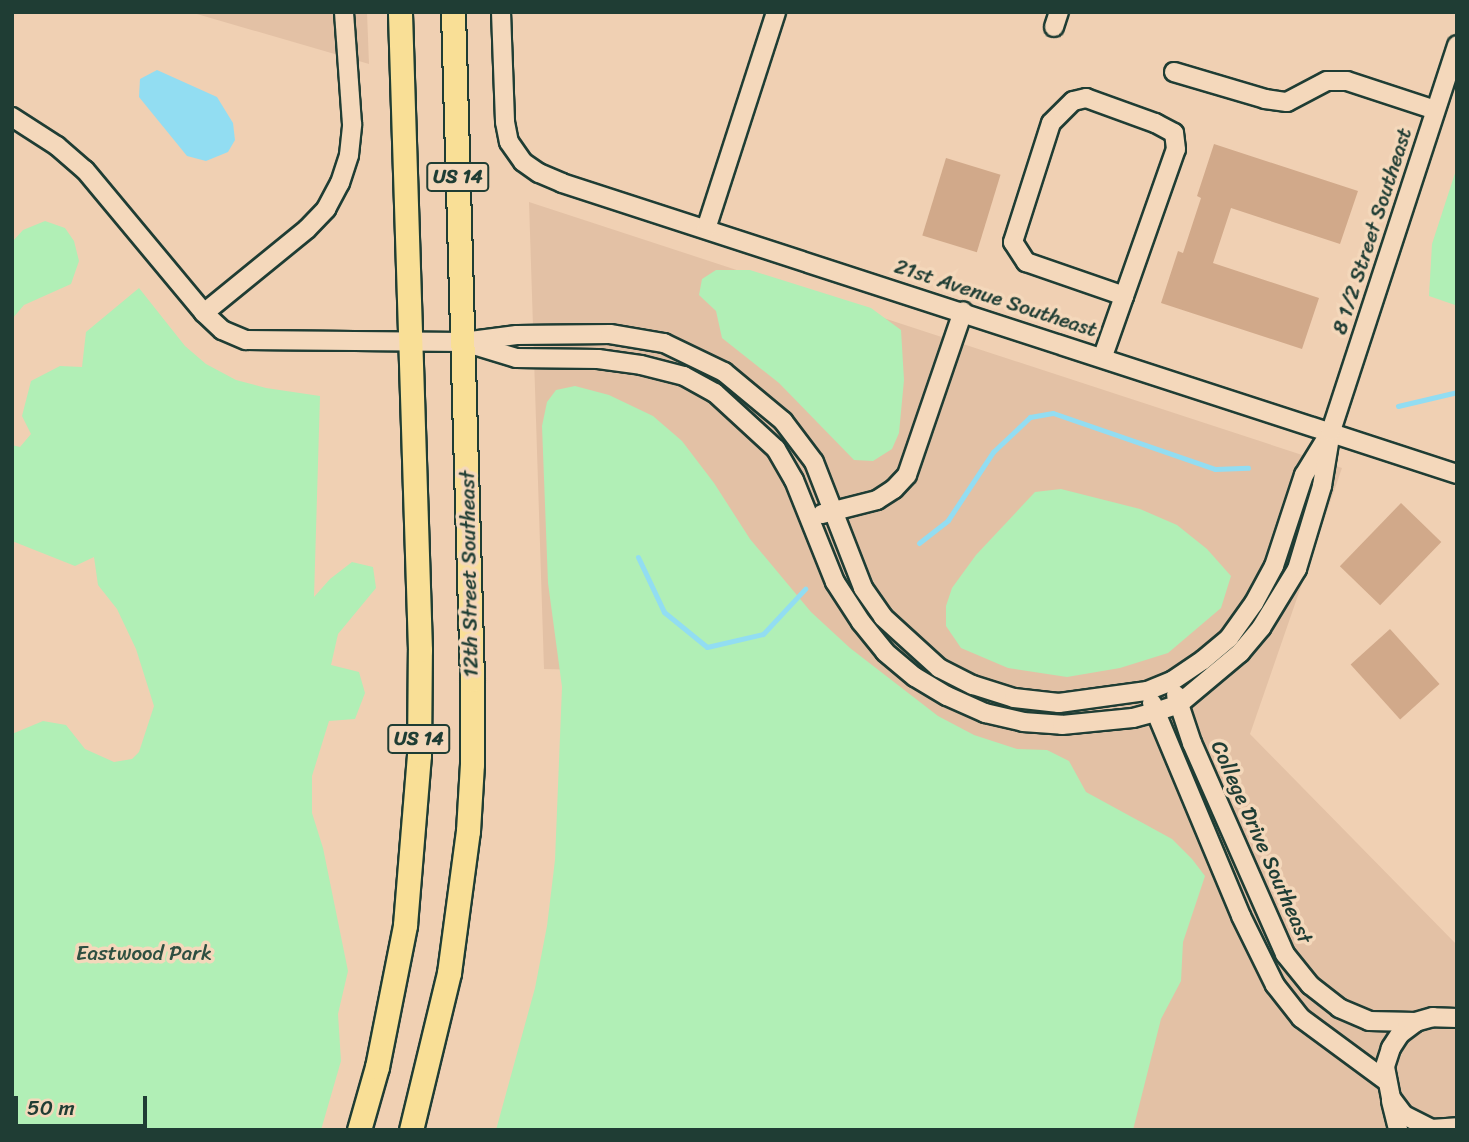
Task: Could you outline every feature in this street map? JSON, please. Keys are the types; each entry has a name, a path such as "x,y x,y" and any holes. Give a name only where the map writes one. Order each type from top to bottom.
{"main road":[{"name":"US 14","path":"359,1130 392,998 405,925 415,832 420,650 408,342 400,12"},
{"name":"12th Street Southeast","path":"411,1130 449,973 468,831 472,680 453,12"}],"street":[{"path":"204,313 307,229 326,209 340,183 349,155 352,124 344,12"},
{"name":"21st Avenue Southeast","path":"501,12 505,122 509,142 523,162 562,183 964,311 1457,474"},
{"path":"706,229 776,12"},
{"name":"8 1/2 Street Southeast","path":"1155,712 1179,704 1240,653 1282,598 1297,569 1318,498 1331,431 1457,45"},
{"path":"1174,72 1265,99 1287,102 1327,81 1347,81 1436,110"},
{"path":"1102,356 1124,296 1176,149 1174,133 1155,123 1086,98 1073,101 1051,123 1013,242 1026,262 1124,296"},
{"path":"12,117 57,146 85,170 204,313 222,330 246,340 463,342 517,334 610,334 664,343 696,356 724,372 783,421 814,462 863,588 883,617 939,668 972,685 1014,698 1059,703 1147,691 1241,916 1275,985 1301,1018 1385,1080"},
{"path":"808,517 877,500 894,489 907,475 964,311"},
{"path":"463,342 516,358 598,359 684,376 715,393 776,449 794,480 835,582 860,622 885,652 915,677 947,696 985,713 1023,722 1062,725 1122,719 1155,712"},
{"name":"8 1/2 Street Southeast","path":"1147,691 1172,681 1229,638 1254,603 1274,566 1304,475 1331,431"},
{"name":"College Drive Southeast","path":"1172,681 1192,743 1285,954 1310,985 1339,1008 1369,1021 1416,1022 1433,1017 1457,1018"},
{"path":"1398,1130 1385,1080 1391,1048 1400,1034 1416,1022"},
{"path":"1391,1098 1404,1115 1420,1126 1450,1130 1457,1127"}],"shaded area":[{"path":"190,12 367,12 369,64"},
{"path":"529,202 1342,468 1250,734 1457,945 1457,1130 1081,1130 707,673 544,669"}],"green space":[{"path":"1457,167 1455,305 1429,296 1432,244"},
{"path":"45,221 65,228 74,241 79,261 71,284 24,305 12,319 12,242 23,230"},
{"path":"716,270 750,270 871,308 901,330 904,380 899,433 892,449 873,461 854,460 779,383 722,338 716,311 699,295 702,279"},
{"name":"Eastwood Park","path":"139,288 185,346 206,364 236,380 266,388 320,396 314,597 330,579 352,562 373,567 376,588 338,634 331,665 359,672 365,693 355,719 329,721 312,776 312,813 323,848 348,971 338,1014 341,1061 321,1130 12,1130 12,734 43,721 66,725 85,749 114,762 132,759 139,752 154,706 136,649 117,609 98,585 94,557 75,566 12,541 12,445 20,447 31,434 22,416 31,381 60,366 82,367 86,332"},
{"path":"575,386 609,395 653,416 682,441 714,483 750,539 811,612 850,648 938,716 974,735 1017,749 1047,750 1069,761 1086,792 1172,839 1205,876 1183,942 1181,981 1161,1019 1133,1130 496,1130 535,988 547,926 555,860 562,687 548,583 542,426 547,402 556,390"},
{"path":"1061,489 1140,509 1177,525 1207,549 1231,576 1221,608 1168,653 1120,668 1067,677 1008,668 961,648 946,626 946,606 952,588 976,555 1035,492"}],"water":[{"path":"157,70 217,97 233,123 235,140 228,152 206,161 187,156 139,97 140,79"}],"building":[{"path":"1214,144 1358,191 1340,244 1231,208 1213,263 1319,298 1302,349 1161,303 1178,251 1183,253 1201,198 1197,196"},
{"path":"946,158 1001,175 977,252 922,235"},
{"path":"1401,503 1441,542 1380,605 1340,566"},
{"path":"1390,629 1440,684 1400,719 1351,664"}],"waterway":[{"path":"1398,406 1457,392"},
{"path":"919,543 948,520 993,452 1030,417 1053,413 1215,469 1248,468"},
{"path":"638,557 664,612 707,647 763,634 805,589"}]}
